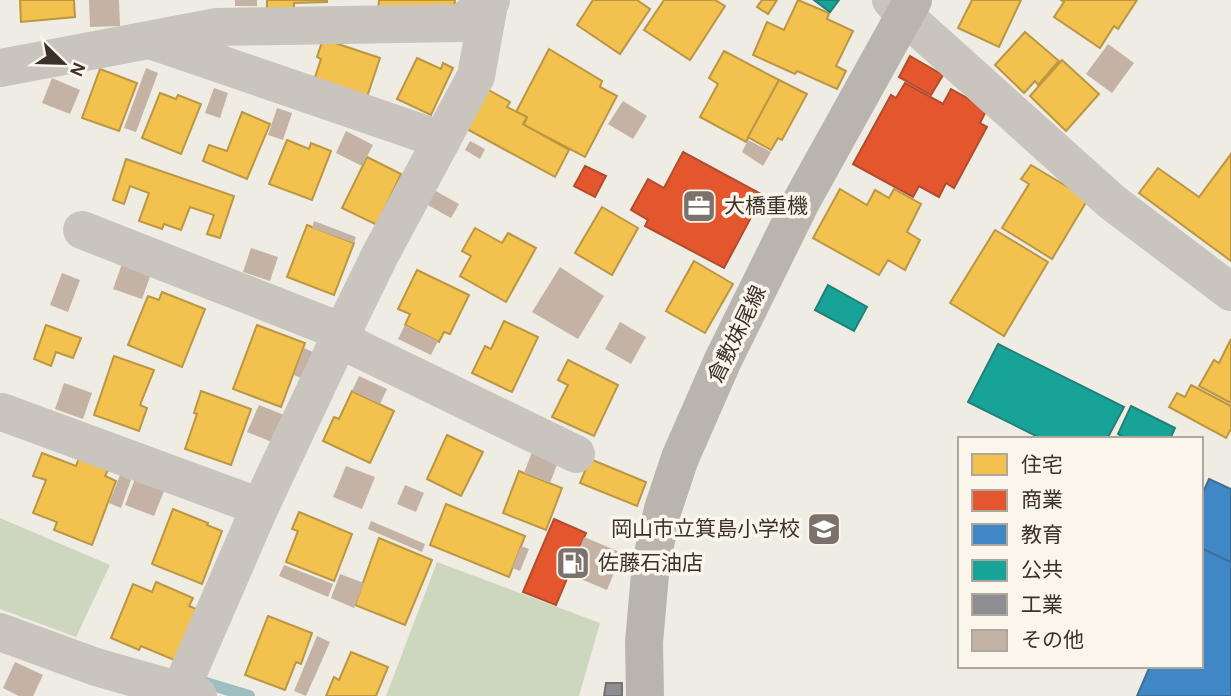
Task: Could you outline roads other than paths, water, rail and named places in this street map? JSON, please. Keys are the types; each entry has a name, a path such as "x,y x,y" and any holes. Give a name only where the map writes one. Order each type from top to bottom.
{"main road":[{"name":"倉敷妹尾線","path":"645,696 644,642 651,563 663,509 680,458 723,360 903,5"}],"street":[{"path":"0,68 217,27 461,23 490,2"},
{"path":"0,632 96,667 186,687 260,507 341,335 380,255 476,76 490,2"},
{"path":"903,5 1111,202 1231,292"},
{"path":"149,40 442,140"},
{"path":"82,230 327,326 357,348 576,453"},
{"path":"2,412 260,507"}],"waterway":[{"path":"199,681 249,696"}],"place":[{"name":"大橋重機","path":"699,206"},
{"name":"岡山市立箕島小学校","path":"824,529"},
{"name":"佐藤石油店","path":"573,563"}]}
